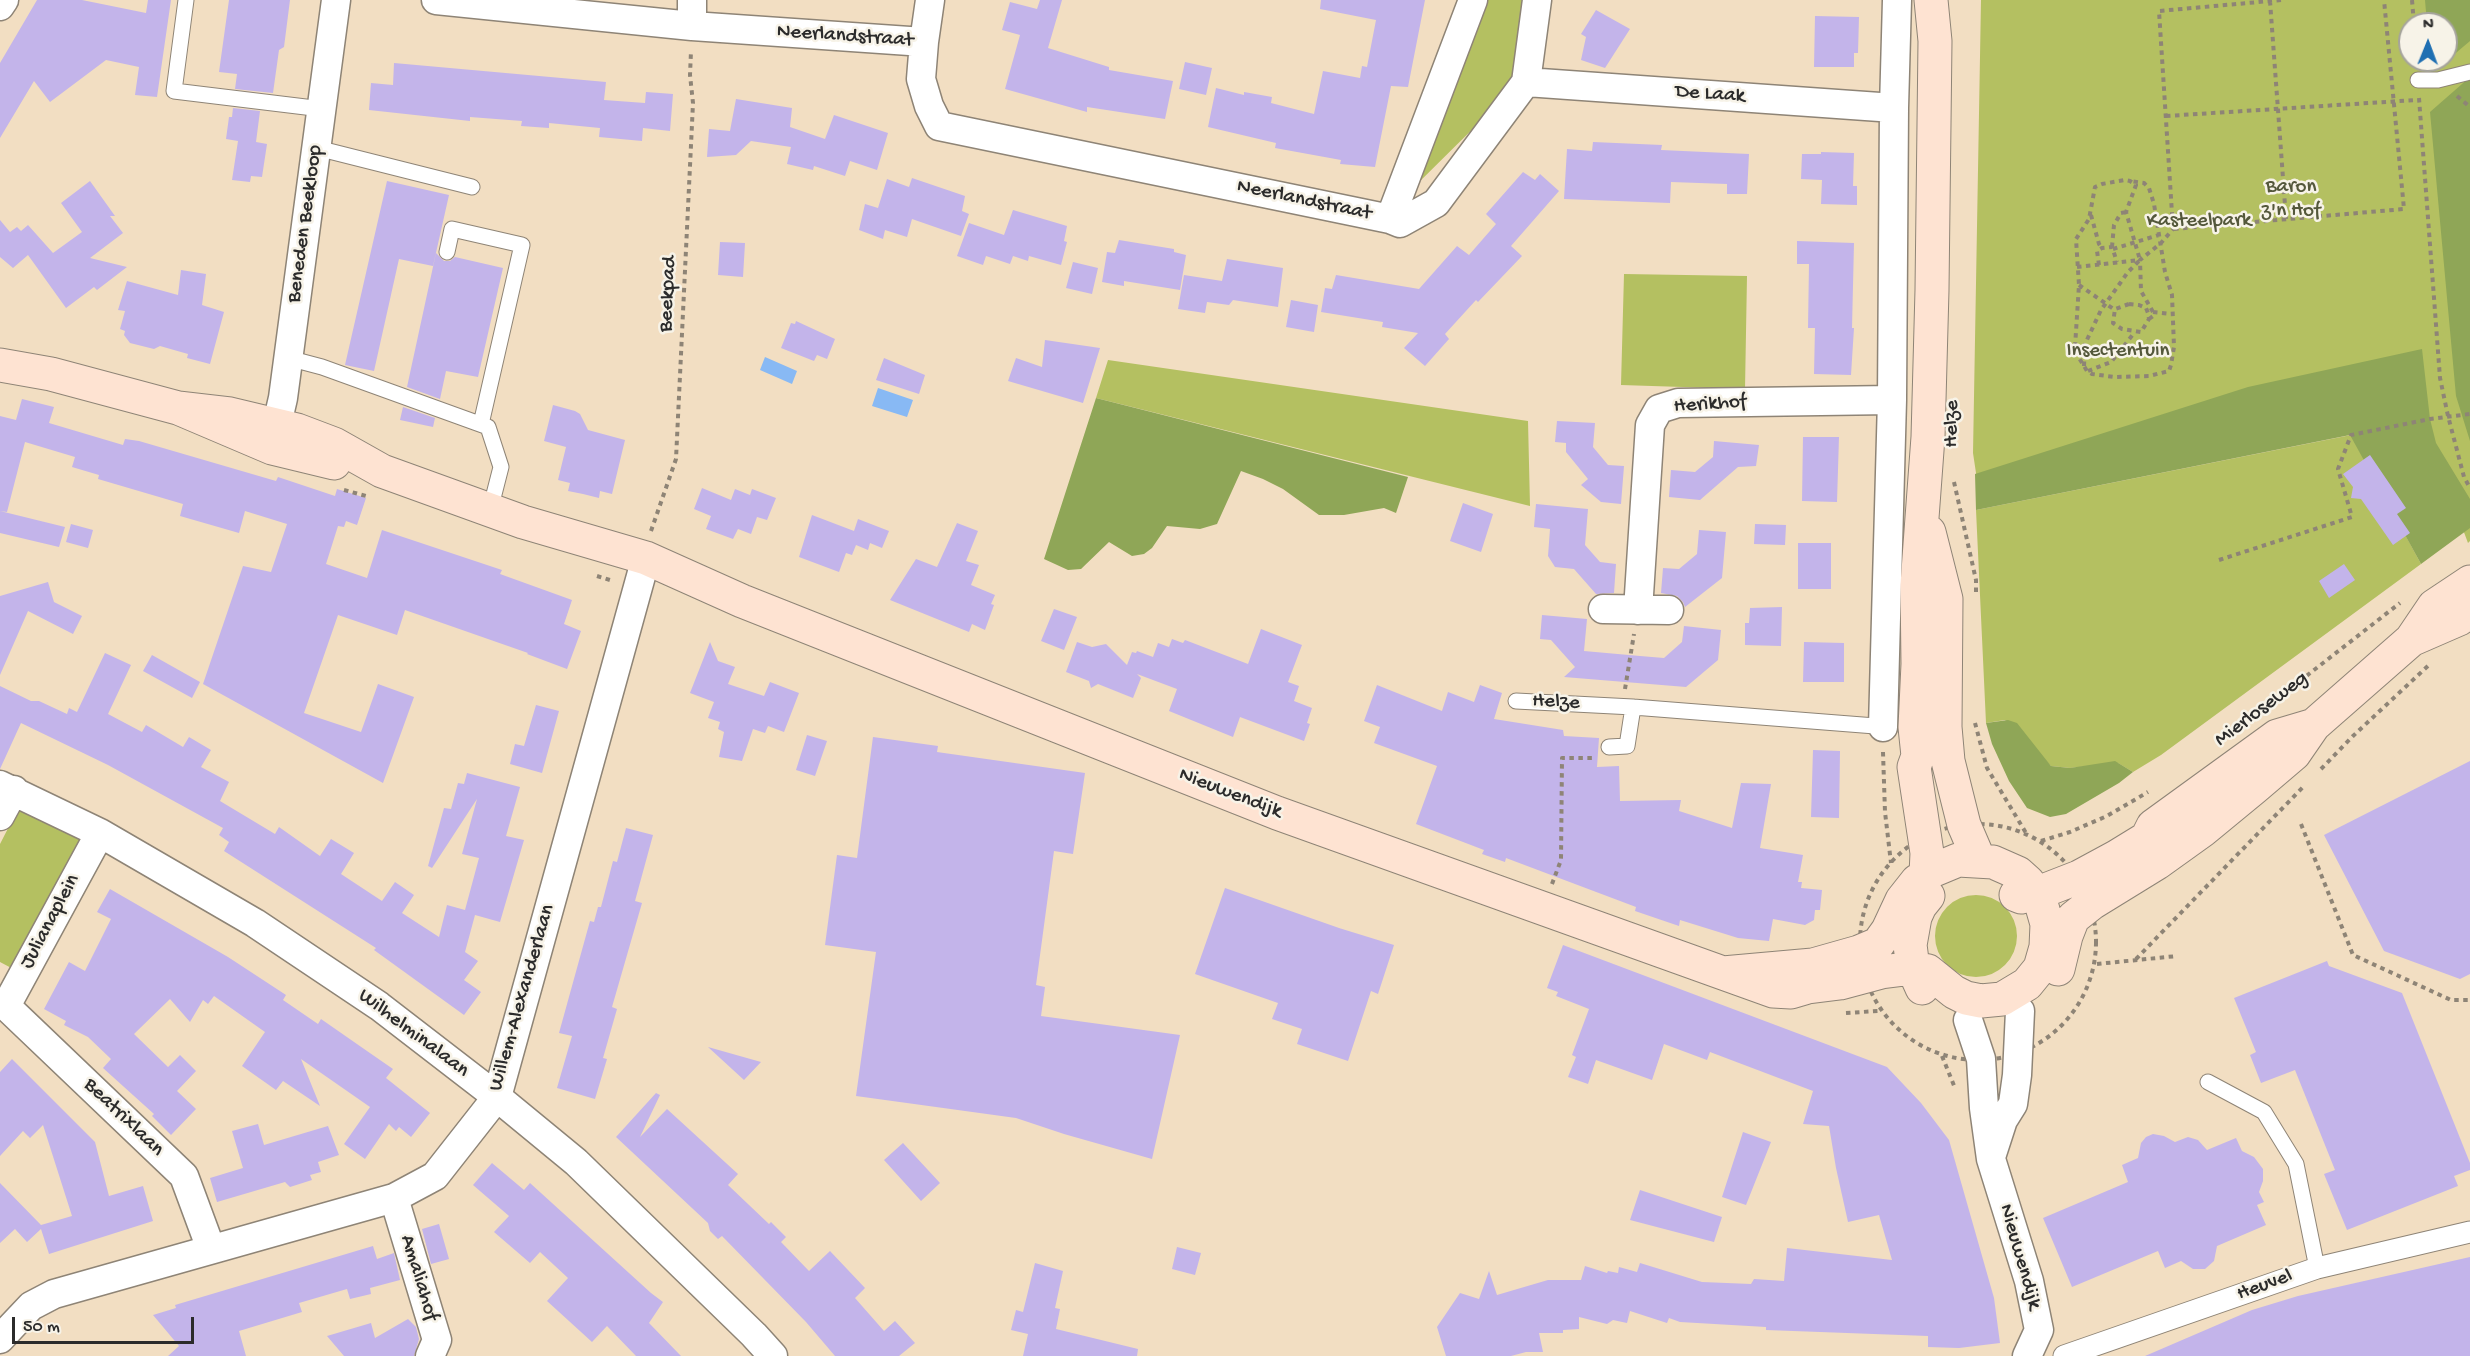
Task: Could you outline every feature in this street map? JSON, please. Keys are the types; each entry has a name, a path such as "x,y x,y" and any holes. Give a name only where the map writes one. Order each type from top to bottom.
{"main road":[{"name":"Helze","path":"1932,0 1935,41 1932,290 1928,437 1923,507 1946,599 1938,732 1926,765 1939,874"},
{"name":"Helze","path":"1935,41 1940,0"},
{"path":"0,353 51,374"},
{"path":"0,365 51,374"},
{"name":"Nieuwendijk","path":"51,374 275,436 329,462 382,471 643,568 742,601 1277,813 1773,991 1791,992 1809,1000 1825,999 1899,985 1916,976"},
{"name":"Mierloseweg","path":"2008,1009 2041,995 2050,984 2058,971 2073,918 2203,830 2294,754 2314,725 2411,640 2434,606 2470,582"},
{"name":"Mierloseweg","path":"2411,640 2470,612"},
{"name":"Mierloseweg","path":"2032,888 2079,877 2116,857 2147,838 2153,826 2277,736 2314,725"},
{"name":"Helze","path":"1938,732 1964,825 1979,860"},
{"path":"1958,860 1979,860 2003,865 2018,873 2032,888 2041,903 2048,937 2044,959 2008,1009 1968,1020 1942,1008 1916,976 1910,945 1915,917 1939,874 1958,860"},
{"name":"Nieuwendijk","path":"1723,973 1813,965 1878,944 1888,930 1902,900 1917,881 1939,874"},
{"path":"1939,874 1993,883 2021,897 2032,888"},
{"path":"1916,976 1928,971 1954,992 1966,998 1981,1000 2008,1009"}],"street":[{"path":"0,6 4,0"},
{"name":"Beneden Beekloop","path":"275,436 288,358 336,0"},
{"name":"Neerlandstraat","path":"436,0 692,13 924,42 921,79 929,106 939,126 1390,219 1400,223 1436,203 1526,82 1537,0"},
{"path":"924,42 930,0"},
{"name":"Neerlandstraat","path":"1390,219 1473,0"},
{"path":"1883,727 1892,400 1894,108 1898,0"},
{"name":"De Laak","path":"1526,82 1894,108"},
{"name":"Herikhof","path":"1638,610 1650,425 1659,409 1678,403 1892,400"},
{"name":"Willem-Alexanderlaan","path":"0,1339 31,1306 54,1294 394,1198 435,1176 497,1097 643,568"},
{"path":"1603,609 1669,610"},
{"path":"0,816 7,788"},
{"name":"Wilhelminalaan","path":"7,788 99,833 274,936 379,1006 497,1097 576,1162 773,1356"},
{"name":"Julianaplein","path":"3,1005 99,833"},
{"name":"Beatrixlaan","path":"3,1005 184,1176 211,1249"},
{"path":"1991,1158 2003,1120 2001,1104 2008,1009"},
{"name":"Nieuwendijk","path":"1968,1020 1981,1059 1984,1108 1991,1158 2029,1281 2039,1330 2028,1355"},
{"name":"Amaliahof","path":"394,1198 437,1340 430,1356"},
{"name":"Heuvel","path":"2064,1356 2317,1268 2468,1238"}],"lane":[{"path":"186,0 174,91 322,109"},
{"path":"2418,80 2438,80 2470,72"},
{"path":"316,148 472,187"},
{"path":"447,252 452,229 522,245 481,424"},
{"path":"288,358 322,367 488,427 501,467 490,510"},
{"name":"Helze","path":"1516,701 1628,707 1938,732"},
{"path":"1609,747 1627,747 1628,707"},
{"path":"2208,1082 2264,1112 2296,1164 2317,1268"}],"path":[{"path":"2084,366 2087,336 2105,305 2128,272 2161,243 2173,229 2159,11 2281,0"},
{"path":"2173,229 2404,210 2384,0"},
{"path":"2270,1 2286,219"},
{"name":"Beekpad","path":"643,568 651,531 676,459 693,103 690,75 692,13"},
{"path":"2418,80 2440,378 2464,477 2470,488"},
{"path":"2166,116 2420,100"},
{"path":"2130,181 2136,186 2126,212 2140,260 2141,291 2153,316 2141,332 2122,329 2113,323 2115,310 2120,306 2139,305 2146,308 2149,319"},
{"path":"2130,181 2144,183 2149,188 2154,204 2165,272 2172,295 2174,347 2169,371 2149,376 2103,376 2087,371 2075,347 2079,285 2076,239 2089,219 2092,206 2095,187 2102,184 2130,181"},
{"path":"2092,206 2093,226 2098,244 2102,248"},
{"path":"2117,262 2112,248 2114,225 2121,213 2126,212"},
{"path":"2099,265 2097,251 2102,248 2112,248 2159,235"},
{"path":"2078,267 2140,260"},
{"path":"2079,285 2115,310"},
{"path":"2153,312 2172,314"},
{"path":"2087,371 2110,362 2135,332"},
{"path":"2219,560 2352,517 2338,469 2351,435 2448,416 2470,414"},
{"name":"Helze","path":"1952,471 1976,580 1976,603"},
{"name":"Mierloseweg","path":"2263,710 2380,617 2409,597"},
{"path":"1628,707 1638,610"},
{"path":"2320,770 2353,736 2438,658"},
{"path":"1883,727 1885,812 1892,863"},
{"path":"1938,732 1988,768 2026,833"},
{"path":"1549,894 1561,860 1562,758 1605,758 1609,747"},
{"path":"2136,959 2311,779"},
{"path":"2041,841 2070,832 2107,816 2157,786"},
{"path":"2301,824 2353,955 2451,1000 2470,1000"},
{"path":"2038,1041 2071,1012 2088,985 2097,964 2177,957"}],"green space":[{"path":"1484,0 1522,0 1510,92 1407,194"},
{"name":"Kasteelpark","path":"1981,0 2470,0 2470,541 2468,543 2415,401 1979,493 1973,453"},
{"path":"2425,0 2470,0 2470,41 2458,51 2458,12 2426,12"},
{"path":"2470,77 2470,441 2456,396 2430,112"},
{"path":"1624,274 1747,276 1745,389 1621,385"},
{"path":"2422,349 2430,419 2436,443 2470,499 2470,528 2421,564 2350,435 1976,510 1975,474 2248,387"},
{"path":"1108,360 1528,421 1530,506 1096,398"},
{"path":"1096,398 1408,477 1396,513 1384,508 1344,515 1319,515 1283,489 1241,471 1217,524 1200,529 1167,526 1152,548 1144,554 1132,556 1109,542 1081,569 1068,570 1044,559"},
{"path":"2351,435 2421,564 2161,755 2133,772 2118,763 2070,768 2051,766 2005,720 1986,723 1976,510"},
{"path":"2008,720 2017,723 2051,766 2070,768 2115,761 2133,772 2119,783 2066,814 2050,817 2027,808 2009,781 1992,744 1986,723"},
{"path":"19,807 84,839 17,971 0,962 0,844"},
{"path":"1976,895 1992,898 2005,907 2014,920 2017,936 2014,952 2005,965 1992,974 1976,977 1960,974 1947,965 1938,952 1935,936 1938,920 1947,907 1960,898"}],"water":[{"path":"765,357 797,371 792,384 760,370"},
{"path":"878,388 913,400 907,417 872,406"}],"building":[{"path":"37,0 82,0 146,13 148,0 171,0 157,97 135,95 139,67 106,60 50,102 34,81 0,138 0,63"},
{"path":"229,0 290,0 284,47 279,50 273,93 235,89 237,74 219,72"},
{"path":"1040,0 1062,0 1048,48 1109,67 1109,70 1173,81 1165,119 1087,107 1087,112 1005,89 1020,35 1002,30 1010,2 1037,9"},
{"path":"1321,0 1425,0 1408,87 1391,86 1375,167 1340,164 1341,160 1275,148 1276,143 1208,127 1216,88 1244,95 1244,92 1272,97 1271,103 1314,114 1323,71 1360,78 1362,66 1367,67 1376,20 1320,9"},
{"path":"1596,10 1630,29 1605,68 1581,60 1586,37 1581,34"},
{"path":"1815,16 1859,17 1858,53 1854,53 1854,67 1814,67"},
{"path":"1185,62 1212,68 1206,95 1179,89"},
{"path":"394,63 606,82 604,100 645,103 646,92 673,94 670,131 643,128 642,141 599,137 600,128 549,123 549,128 521,126 522,121 470,117 470,121 369,110 371,83 393,85"},
{"path":"736,99 792,108 790,127 825,139 834,115 888,133 877,170 850,161 845,176 814,166 813,170 787,164 791,147 751,141 736,155 707,157 709,129 730,131"},
{"path":"233,108 260,111 256,142 267,144 262,177 251,176 250,182 232,180 238,141 226,139 229,117 232,117"},
{"path":"1593,142 1662,145 1661,150 1749,154 1747,194 1727,194 1727,184 1671,182 1670,203 1564,199 1567,149 1592,151"},
{"path":"1821,152 1854,153 1853,186 1857,186 1857,205 1821,204 1822,180 1801,179 1802,154 1821,154"},
{"path":"1523,172 1535,180 1540,174 1559,191 1511,246 1522,256 1478,302 1476,300 1445,334 1449,339 1425,366 1404,348 1418,333 1382,327 1383,322 1321,312 1325,288 1332,289 1336,275 1419,289 1457,246 1469,255 1496,224 1486,214"},
{"path":"912,178 965,196 962,211 969,214 961,236 912,219 907,237 885,230 883,239 859,230 865,204 878,208 887,179 909,187"},
{"path":"90,181 115,216 110,216 123,233 90,258 127,267 97,290 94,287 66,308 28,255 13,268 0,257 0,220 10,232 17,227 21,231 28,225 53,253 82,232 61,203"},
{"path":"387,181 449,195 433,266 399,259 374,371 345,365"},
{"path":"1013,210 1067,226 1064,241 1067,242 1061,265 1029,256 1028,261 1013,256 1010,264 986,256 983,265 957,256 969,223 1004,235"},
{"path":"1119,240 1174,249 1174,252 1186,255 1180,290 1124,281 1124,286 1102,282 1107,252 1115,253"},
{"path":"1797,241 1854,243 1852,328 1854,328 1851,375 1814,374 1815,328 1808,328 1809,264 1797,264"},
{"path":"720,242 745,243 743,277 718,275"},
{"path":"436,253 444,261 450,261 455,257 503,268 478,377 446,371 440,399 407,387"},
{"path":"1227,259 1283,268 1278,307 1233,300 1229,305 1207,302 1205,313 1178,309 1184,275 1222,281"},
{"path":"1073,262 1098,268 1092,294 1066,288"},
{"path":"181,270 206,274 202,305 224,312 210,364 187,358 188,354 160,346 154,349 130,343 124,335 125,331 120,329 125,311 118,310 127,281 178,295"},
{"path":"1291,300 1318,305 1314,332 1286,327"},
{"path":"796,321 835,339 827,359 817,355 814,361 781,348 791,323 795,324"},
{"path":"1045,340 1100,348 1083,403 1008,381 1016,358 1042,367"},
{"path":"884,358 925,375 919,394 876,380"},
{"path":"22,399 54,407 49,423 123,445 125,439 139,441 276,481 278,477 335,496 337,489 366,498 357,525 346,521 344,527 338,526 326,564 367,578 382,530 502,570 500,574 572,600 564,624 581,631 567,669 405,610 397,635 338,615 304,713 361,732 378,684 414,697 383,783 203,684 243,566 271,572 287,524 245,511 239,533 180,516 183,504 98,479 99,475 72,467 75,457 25,442 7,512 0,511 0,416 16,420"},
{"path":"553,405 580,414 588,430 625,440 612,494 600,491 599,498 568,491 570,483 558,480 566,447 544,441"},
{"path":"403,407 435,418 433,427 400,420"},
{"path":"1557,421 1595,423 1593,447 1608,465 1624,466 1621,504 1601,502 1581,485 1588,479 1566,452 1566,443 1555,442"},
{"path":"1803,437 1839,437 1837,502 1802,501"},
{"path":"1714,441 1759,445 1756,466 1738,467 1700,500 1669,497 1671,470 1695,472 1713,457"},
{"path":"2370,455 2406,508 2397,514 2410,533 2393,545 2361,499 2351,498 2353,487 2343,474"},
{"path":"702,488 731,500 735,489 750,495 752,489 776,498 767,520 757,517 751,534 738,529 733,539 706,529 711,516 694,509"},
{"path":"1463,503 1493,514 1481,552 1450,541"},
{"path":"1536,504 1588,509 1585,545 1600,562 1616,564 1614,593 1596,594 1574,569 1555,567 1548,556 1550,529 1534,527"},
{"path":"0,511 65,527 59,547 0,533"},
{"path":"812,515 854,531 858,519 889,531 882,548 870,543 868,550 856,545 852,555 846,553 839,572 799,557"},
{"path":"957,523 978,531 966,561 979,565 971,585 995,595 985,630 972,624 969,632 890,600 916,559 937,567"},
{"path":"71,524 93,530 88,548 66,542"},
{"path":"1755,524 1786,525 1785,545 1754,544"},
{"path":"1699,530 1726,532 1722,578 1685,607 1677,596 1661,593 1663,568 1679,569 1697,554"},
{"path":"1798,543 1831,543 1831,589 1798,589"},
{"path":"2344,564 2355,580 2329,598 2319,581"},
{"path":"48,582 54,602 82,616 73,634 28,611 0,675 0,596"},
{"path":"1782,607 1781,646 1745,645 1745,623 1749,623 1750,608"},
{"path":"1054,609 1077,617 1064,650 1041,641"},
{"path":"1542,615 1587,619 1584,651 1640,656 1664,658 1682,642 1684,626 1721,630 1718,660 1686,687 1564,677 1575,667 1551,640 1540,639"},
{"path":"1261,629 1302,645 1288,682 1299,686 1294,701 1312,708 1307,723 1310,724 1304,741 1240,717 1233,737 1169,711 1177,689 1137,674 1141,678 1133,698 1098,684 1091,688 1089,681 1066,672 1077,642 1092,647 1106,644 1127,665 1132,652 1137,651 1153,657 1158,643 1169,647 1172,639 1183,643 1185,640 1248,664"},
{"path":"710,642 718,661 735,667 728,684 764,696 770,682 799,693 784,732 768,726 765,733 753,729 742,761 719,757 724,732 718,729 720,722 708,718 714,702 690,693"},
{"path":"1804,642 1844,643 1844,682 1803,682"},
{"path":"105,653 131,665 108,714 142,732 146,725 183,747 189,737 211,750 201,767 229,782 220,801 275,834 279,827 320,856 331,839 354,853 341,874 382,901 395,882 414,895 402,913 439,937 447,905 465,910 479,858 462,854 477,799 432,868 428,866 444,808 451,809 458,783 464,784 467,773 520,787 506,836 524,840 500,922 475,915 465,952 478,961 464,980 481,992 464,1015 374,950 376,948 224,851 229,842 219,835 223,828 108,765 21,723 0,769 0,686 31,701 39,701 67,714 69,708 77,712"},
{"path":"152,655 200,682 192,698 143,671"},
{"path":"1377,685 1442,711 1448,692 1474,702 1480,685 1502,693 1494,719 1563,730 1564,736 1599,738 1597,767 1619,766 1620,801 1681,800 1679,811 1732,828 1741,783 1771,784 1760,848 1803,855 1798,882 1802,882 1801,888 1822,890 1820,910 1815,910 1814,920 1805,925 1773,919 1769,941 1738,938 1680,920 1679,926 1635,911 1636,907 1506,858 1505,862 1482,854 1484,850 1416,824 1437,766 1374,743 1380,727 1364,721"},
{"path":"536,705 559,711 542,773 510,764 515,744 524,746"},
{"path":"807,735 827,741 815,776 796,770"},
{"path":"873,737 938,746 937,752 1085,773 1073,854 1054,851 1036,985 1045,987 1041,1016 1180,1035 1152,1159 1016,1118 856,1096 876,952 825,945 837,855 857,858"},
{"path":"1813,750 1840,751 1839,818 1811,817"},
{"path":"2470,761 2470,974 2460,979 2384,951 2324,835"},
{"path":"626,828 653,835 635,901 642,903 612,1007 617,1009 603,1058 607,1059 595,1099 557,1088 572,1036 559,1033 590,921 594,922 598,907 601,907 613,861 617,862"},
{"path":"1225,888 1394,945 1378,994 1371,991 1348,1061 1297,1044 1302,1029 1272,1019 1278,1003 1195,974"},
{"path":"110,889 228,957 286,995 283,1000 318,1024 321,1019 393,1069 386,1078 430,1113 411,1137 399,1127 396,1131 389,1124 365,1159 344,1144 370,1107 301,1059 320,1106 283,1081 276,1090 242,1066 265,1032 214,996 208,1004 203,1000 190,1022 170,999 134,1034 168,1067 180,1055 196,1071 177,1091 196,1109 171,1135 152,1116 154,1114 103,1068 111,1059 88,1037 64,1025 66,1021 44,1009 69,962 85,971 111,919 97,912"},
{"path":"1563,945 1887,1067 1921,1103 1949,1140 1994,1298 2000,1343 1959,1348 1928,1347 1928,1336 1766,1330 1766,1327 1680,1322 1669,1318 1667,1323 1630,1311 1627,1323 1613,1320 1607,1324 1579,1317 1579,1329 1563,1330 1563,1333 1539,1333 1543,1352 1526,1352 1511,1356 1446,1356 1437,1327 1460,1293 1479,1299 1489,1271 1497,1295 1548,1280 1581,1280 1585,1266 1607,1273 1608,1271 1618,1273 1619,1267 1637,1272 1640,1263 1702,1282 1751,1284 1754,1279 1784,1281 1787,1248 1892,1260 1879,1215 1848,1222 1829,1126 1803,1124 1813,1091 1710,1052 1707,1060 1664,1044 1652,1080 1596,1060 1588,1084 1568,1077 1576,1057 1572,1055 1589,1009 1556,996 1558,992 1547,988"},
{"path":"2327,961 2329,966 2402,993 2470,1163 2470,1170 2454,1176 2458,1186 2347,1230 2324,1174 2335,1170 2295,1070 2261,1083 2250,1055 2256,1052 2234,998"},
{"path":"708,1047 761,1062 744,1080"},
{"path":"12,1059 95,1142 109,1196 143,1186 153,1221 49,1254 41,1229 27,1242 15,1229 0,1243 0,1183 41,1225 72,1216 43,1125 30,1138 23,1131 0,1156 0,1072"},
{"path":"656,1093 660,1095 640,1137 667,1109 738,1174 728,1185 786,1237 781,1242 809,1271 830,1251 865,1288 855,1298 884,1331 895,1321 915,1343 899,1356 835,1356 806,1322 722,1236 718,1239 710,1231 708,1223 616,1137"},
{"path":"258,1124 264,1145 328,1126 339,1155 318,1162 321,1172 310,1175 312,1180 290,1187 285,1182 217,1202 210,1178 243,1168 232,1131"},
{"path":"1743,1132 1771,1142 1746,1205 1722,1197"},
{"path":"2153,1134 2164,1136 2175,1142 2188,1137 2198,1140 2207,1150 2236,1138 2242,1151 2254,1157 2263,1169 2263,1181 2259,1192 2264,1202 2257,1205 2266,1225 2217,1246 2214,1261 2205,1269 2193,1269 2181,1261 2165,1268 2158,1251 2072,1287 2043,1218 2128,1182 2122,1165 2138,1158 2141,1143"},
{"path":"903,1143 940,1183 921,1201 884,1160"},
{"path":"492,1163 524,1190 530,1183 663,1302 649,1323 681,1356 636,1356 607,1326 592,1342 547,1301 568,1278 540,1252 530,1263 494,1232 509,1216 473,1185"},
{"path":"1640,1190 1722,1217 1714,1242 1630,1220"},
{"path":"439,1224 449,1259 431,1264 422,1229"},
{"path":"373,1246 377,1259 394,1253 400,1280 370,1288 371,1294 350,1299 347,1289 299,1303 302,1312 239,1331 246,1356 168,1356 179,1346 153,1315 176,1308 175,1305"},
{"path":"1177,1247 1201,1253 1195,1275 1172,1269"},
{"path":"2470,1257 2470,1356 2145,1356 2252,1310 2298,1296"},
{"path":"1035,1263 1063,1271 1055,1308 1060,1309 1056,1329 1138,1349 1137,1356 1023,1356 1028,1334 1011,1330 1016,1310 1023,1312"},
{"path":"408,1319 416,1327 419,1339 414,1356 344,1356 327,1336 371,1323 375,1338"}],"park label":[{"name":"Baron z'n Hof","path":"2291,200"},
{"name":"Insectentuin","path":"2118,352"}]}
